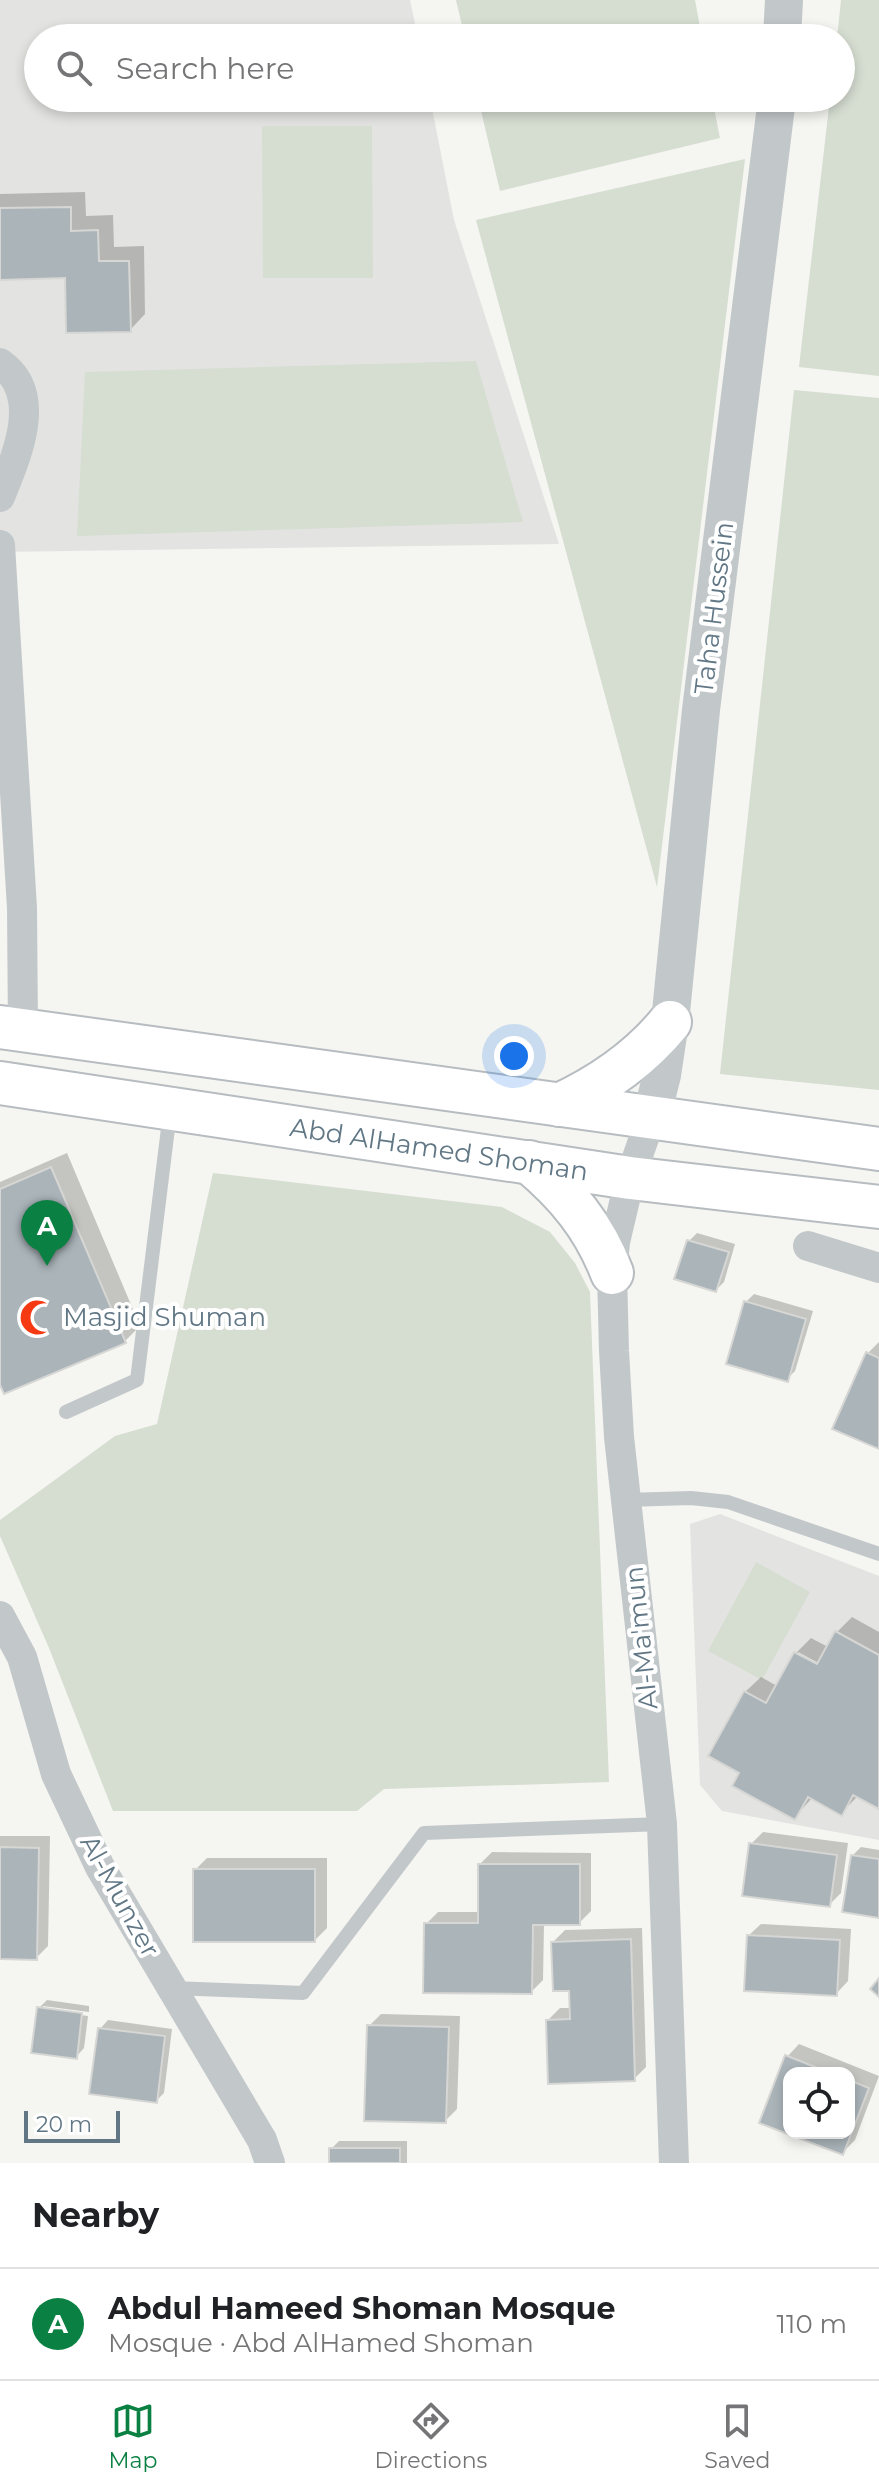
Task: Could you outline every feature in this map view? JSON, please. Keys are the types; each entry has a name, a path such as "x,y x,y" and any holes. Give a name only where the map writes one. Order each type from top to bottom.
{"main road":[{"path":"559,1105 591,1089 631,1061 670,1022"},
{"path":"11,1029 879,1149"},
{"name":"Abd AlHamed Shoman","path":"0,1083 630,1178 879,1207"},
{"path":"529,1162 570,1198 584,1216 612,1273"}],"street":[{"path":"783,24 784,0"},
{"name":"Taha Hussein","path":"651,1118 662,1075 670,1022 694,771 775,112"},
{"path":"0,363 8,369 24,398 24,429 0,497"},
{"path":"0,545 22,908 11,1029"},
{"name":"Al-Ma'mun","path":"651,1118 630,1178 615,1242 612,1273 616,1394 662,1824 673,2163"},
{"path":"808,1246 879,1268"},
{"name":"Al-Munzer","path":"0,1616 22,1657 56,1774 100,1867 262,2140 270,2163"}],"lane":[{"path":"66,1412 137,1380 170,1108"},
{"path":"626,1500 691,1498 728,1502 879,1554"},
{"path":"171,1988 303,1993 424,1833 662,1824"}],"shaded area":[{"path":"0,0 410,0 415,24 24,24 24,112 433,112 454,220 559,544 0,552"},
{"path":"456,0 695,0 699,24 462,24"},
{"path":"841,0 879,0 879,376 799,367 828,112 855,112 855,24 838,24"},
{"path":"481,112 715,112 720,138 500,191"},
{"path":"262,126 372,126 373,278 263,278"},
{"path":"745,159 657,887 476,220"},
{"path":"476,361 523,522 77,536 85,372"},
{"path":"794,390 879,398 879,1090 720,1074"},
{"path":"213,1173 502,1207 550,1232 575,1263 590,1292 609,1782 384,1789 357,1811 113,1811 49,1648 0,1536 0,1520 115,1436 157,1424"},
{"path":"720,1514 879,1576 879,1840 722,1811 700,1785 690,1524"},
{"path":"756,1562 810,1592 762,1680 708,1651"}],"building":[{"path":"71,207 71,231 98,230 99,261 129,261 131,332 66,333 65,278 0,280 0,208"},
{"path":"51,1167 126,1343 4,1394 0,1385 0,1189"},
{"path":"687,1240 729,1252 716,1292 674,1279"},
{"path":"744,1301 806,1319 788,1382 726,1364"},
{"path":"866,1352 879,1358 879,1449 832,1429"},
{"path":"835,1631 879,1655 879,1809 853,1795 842,1816 808,1797 795,1820 732,1786 739,1773 708,1756 744,1691 766,1703 794,1652 817,1664"},
{"path":"749,1843 837,1855 830,1907 742,1896"},
{"path":"0,1847 39,1848 37,1960 0,1959"},
{"path":"851,1855 879,1859 879,1918 842,1912"},
{"path":"478,1864 580,1864 580,1925 533,1925 532,1994 423,1993 424,1923 478,1923"},
{"path":"193,1869 315,1869 315,1942 193,1942"},
{"path":"747,1935 840,1940 837,1996 744,1991"},
{"path":"631,1939 635,2081 548,2084 546,2020 570,2019 569,1991 553,1991 551,1942"},
{"path":"879,1978 879,1997 870,1989"},
{"path":"37,2007 82,2013 77,2059 31,2053"},
{"path":"367,2025 449,2027 446,2123 364,2121"},
{"path":"98,2028 165,2036 157,2103 89,2094"},
{"path":"785,2055 815,2067 783,2067 783,2132 759,2123"},
{"path":"855,2082 869,2088 855,2124"},
{"path":"801,2139 849,2139 843,2155"},
{"path":"329,2148 400,2148 400,2163 329,2163"}],"place":[{"name":"Abdul Hameed Shoman Mosque","path":"47,1266"},
{"name":"Masjid Shuman","path":"37,1317"}]}
